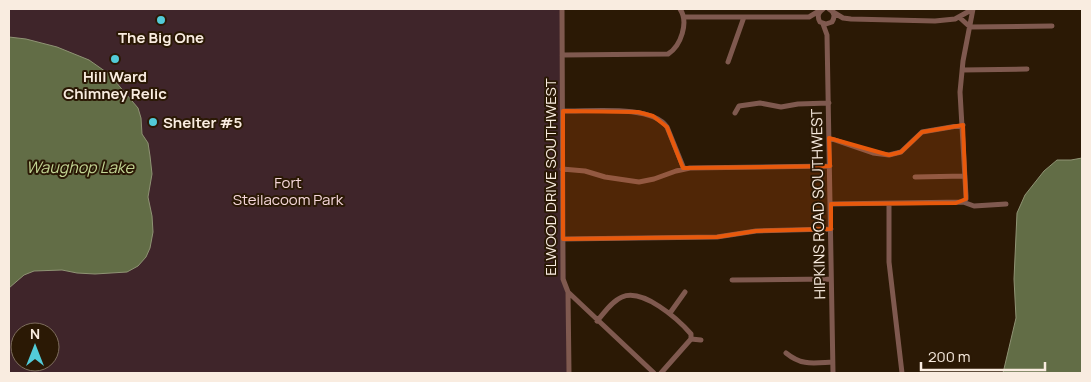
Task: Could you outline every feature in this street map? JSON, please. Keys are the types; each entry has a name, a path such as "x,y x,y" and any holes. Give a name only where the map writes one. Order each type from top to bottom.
{"street":[{"name":"ELWOOD DRIVE SOUTHWEST","path":"562,9 563,279 568,292 569,373"},
{"path":"562,55 668,54 678,43 683,26 684,17 680,9"},
{"path":"684,17 808,17 822,23 843,18 922,22 960,17 973,9"},
{"path":"963,202 966,199 960,92 973,9"},
{"path":"808,17 821,10"},
{"name":"HIPKINS ROAD SOUTHWEST","path":"821,10 818,17 827,35"},
{"path":"831,10 843,18"},
{"name":"HIPKINS ROAD SOUTHWEST","path":"831,10 834,17 827,35 833,373"},
{"path":"728,62 744,17"},
{"path":"960,17 970,27 1052,26"},
{"path":"962,70 1027,69"},
{"path":"735,113 739,106 751,103 781,107 804,103 829,103"},
{"path":"563,112 638,112 653,116 662,121 667,127 684,169"},
{"path":"829,138 873,153 889,155 901,152 922,132 962,125"},
{"path":"562,169 585,171 605,178 639,182 684,169 830,166"},
{"path":"915,177 965,176"},
{"path":"831,204 963,202 974,206 1006,204"},
{"path":"889,204 889,262 902,373"},
{"path":"563,239 716,237 756,231 831,229"},
{"path":"732,280 831,279"},
{"path":"568,292 654,373"},
{"path":"670,313 684,292"},
{"path":"597,321 614,302 629,295 658,305 670,313 691,334 691,339 661,373"},
{"path":"691,339 701,340"},
{"path":"786,352 796,360 805,363 833,362"}],"highlighted area":[{"path":"563,111 638,112 653,116 667,127 683,168 830,166 829,138 889,155 901,152 922,132 963,125 966,199 956,203 831,204 831,229 756,231 717,237 563,239"}],"green space":[{"name":"Fort Steilacoom Park","path":"9,9 562,9 567,373 9,373"}],"water":[{"name":"Waughop Lake","path":"9,37 26,39 57,47 89,60 109,74 138,108 142,134 148,143 150,156 152,174 148,197 153,232 146,257 138,266 127,272 95,274 62,270 34,271 24,275 9,288"},
{"path":"1082,158 1082,373 1003,373 1016,318 1014,279 1017,213 1025,195 1044,171 1057,160"}],"place":[{"name":"The Big One","path":"161,20"},
{"name":"Hill Ward Chimney Relic","path":"115,59"},
{"name":"Shelter #5","path":"153,122"}]}
